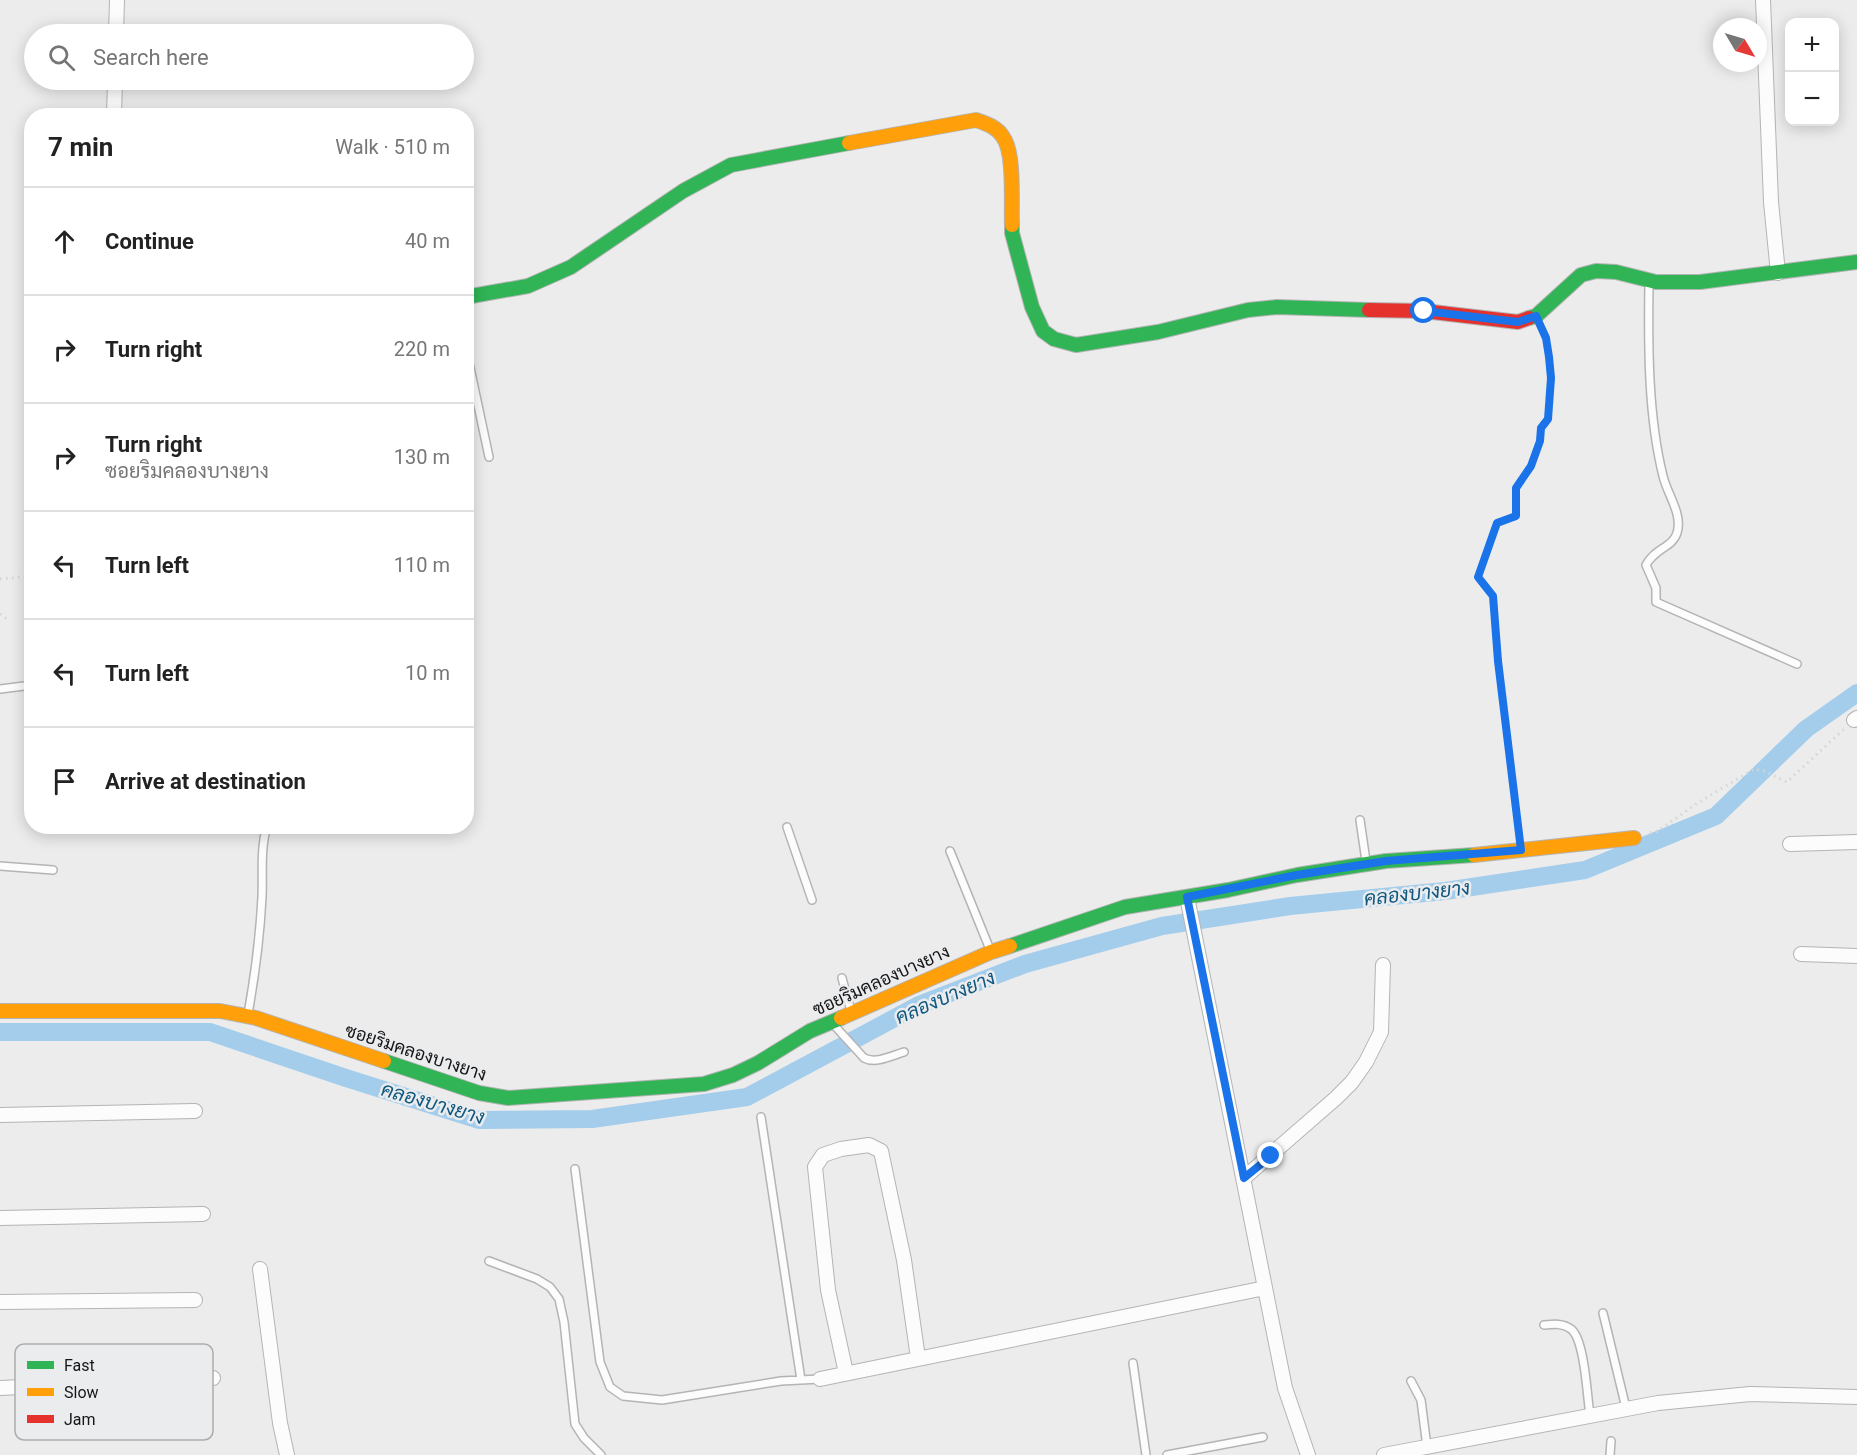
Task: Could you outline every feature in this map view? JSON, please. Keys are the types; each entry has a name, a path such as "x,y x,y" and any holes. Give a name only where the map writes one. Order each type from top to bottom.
{"street":[{"path":"116,24 117,0"},
{"path":"1763,0 1771,202 1778,273"},
{"path":"114,108 115,90"},
{"path":"474,296 547,280 591,255 681,190 708,174 731,165 976,120 991,125 1003,136 1010,150 1012,233 1032,307 1043,331 1054,339 1076,345 1196,324 1248,310 1277,307 1424,311 1518,322 1536,316 1581,275 1596,271 1616,272 1649,280 1700,282 1857,262"},
{"name":"ซอยริมคลองบางยาง","path":"0,1011 220,1011 248,1016 479,1093 508,1098 704,1084 733,1076 810,1031 991,952 1125,907 1188,902 1297,875 1366,864 1634,838"},
{"path":"1790,844 1857,842"},
{"path":"1188,902 1285,1388 1308,1455"},
{"path":"1801,954 1857,956"},
{"path":"1244,1178 1336,1098 1352,1082 1366,1062 1380,1032 1383,965"},
{"path":"0,1115 195,1111"},
{"path":"846,1373 828,1290 815,1167 823,1155 841,1149 869,1146 881,1151 904,1260 918,1358"},
{"path":"0,1218 203,1214"},
{"path":"260,1269 286,1455"},
{"path":"820,1379 1265,1288"},
{"path":"0,1302 195,1300"},
{"path":"0,1388 15,1387"},
{"path":"1384,1455 1658,1403 1750,1394 1857,1397"}],"lane":[{"path":"1649,280 1648,317 1654,416 1663,478 1675,508 1678,533 1672,542 1650,556 1646,565 1656,588 1656,602 1797,664"},
{"path":"474,387 489,457"},
{"path":"0,689 24,686"},
{"path":"1360,819 1366,864"},
{"path":"787,827 812,900"},
{"path":"248,1016 256,966 266,834"},
{"path":"950,851 991,952"},
{"path":"0,866 53,870"},
{"path":"842,978 852,1013"},
{"path":"831,1022 864,1058 875,1061 904,1052"},
{"path":"761,1117 801,1380"},
{"path":"575,1169 600,1362 610,1387 623,1396 662,1401 782,1380 820,1379"},
{"path":"489,1261 537,1279 549,1287 559,1299 564,1322 575,1424 584,1438 601,1455"},
{"path":"1603,1313 1626,1408"},
{"path":"1544,1324 1561,1324 1569,1327 1576,1334 1580,1345 1590,1415"},
{"path":"1133,1363 1146,1455"},
{"path":"1411,1381 1421,1401 1427,1447"},
{"path":"1167,1455 1263,1437"},
{"path":"1610,1455 1611,1441"}],"path":[{"path":"1521,850 1498,661 1493,596 1478,577 1497,523 1516,516 1516,488 1531,466 1540,441 1541,428 1548,419 1551,378 1549,357 1546,338 1536,316"},
{"path":"0,579 24,577"},
{"path":"0,614 7,619"},
{"path":"1634,838 1658,831 1699,802 1754,770 1770,773 1787,782 1856,719"}],"waterway":[{"name":"คลองบางยาง","path":"0,1032 210,1032 479,1120 592,1119 747,1097 919,1005 1025,964 1162,926 1290,906 1445,891 1585,870 1716,816 1806,729 1857,693"}],"traffic: fast":[{"path":"474,296 528,286 571,267 683,191 731,165 849,143"},
{"path":"1012,225 1012,233 1032,307 1043,331 1054,339 1076,345 1158,332 1248,310 1277,307 1369,310"},
{"path":"1529,318 1536,316 1581,275 1596,271 1616,272 1656,282 1700,282 1857,262"},
{"path":"1010,946 1125,907 1386,861 1474,855"},
{"path":"384,1061 479,1093 508,1098 704,1084 733,1075 758,1063 810,1031 841,1018"}],"traffic: slow":[{"path":"849,143 976,120 991,126 998,131 1007,144 1012,179 1012,225"},
{"path":"1474,855 1634,838"},
{"path":"841,1018 991,952 1010,946"},
{"path":"0,1011 220,1011 256,1018 384,1061"}],"traffic: jam":[{"path":"1369,310 1424,311 1518,322 1529,318"}],"route":[{"path":"1271,1156 1244,1178 1187,897 1297,875 1386,861 1521,850 1498,661 1493,596 1478,577 1497,523 1516,516 1516,488 1531,466 1540,441 1541,428 1548,419 1551,378 1546,338 1536,316 1518,322 1424,311"}]}
